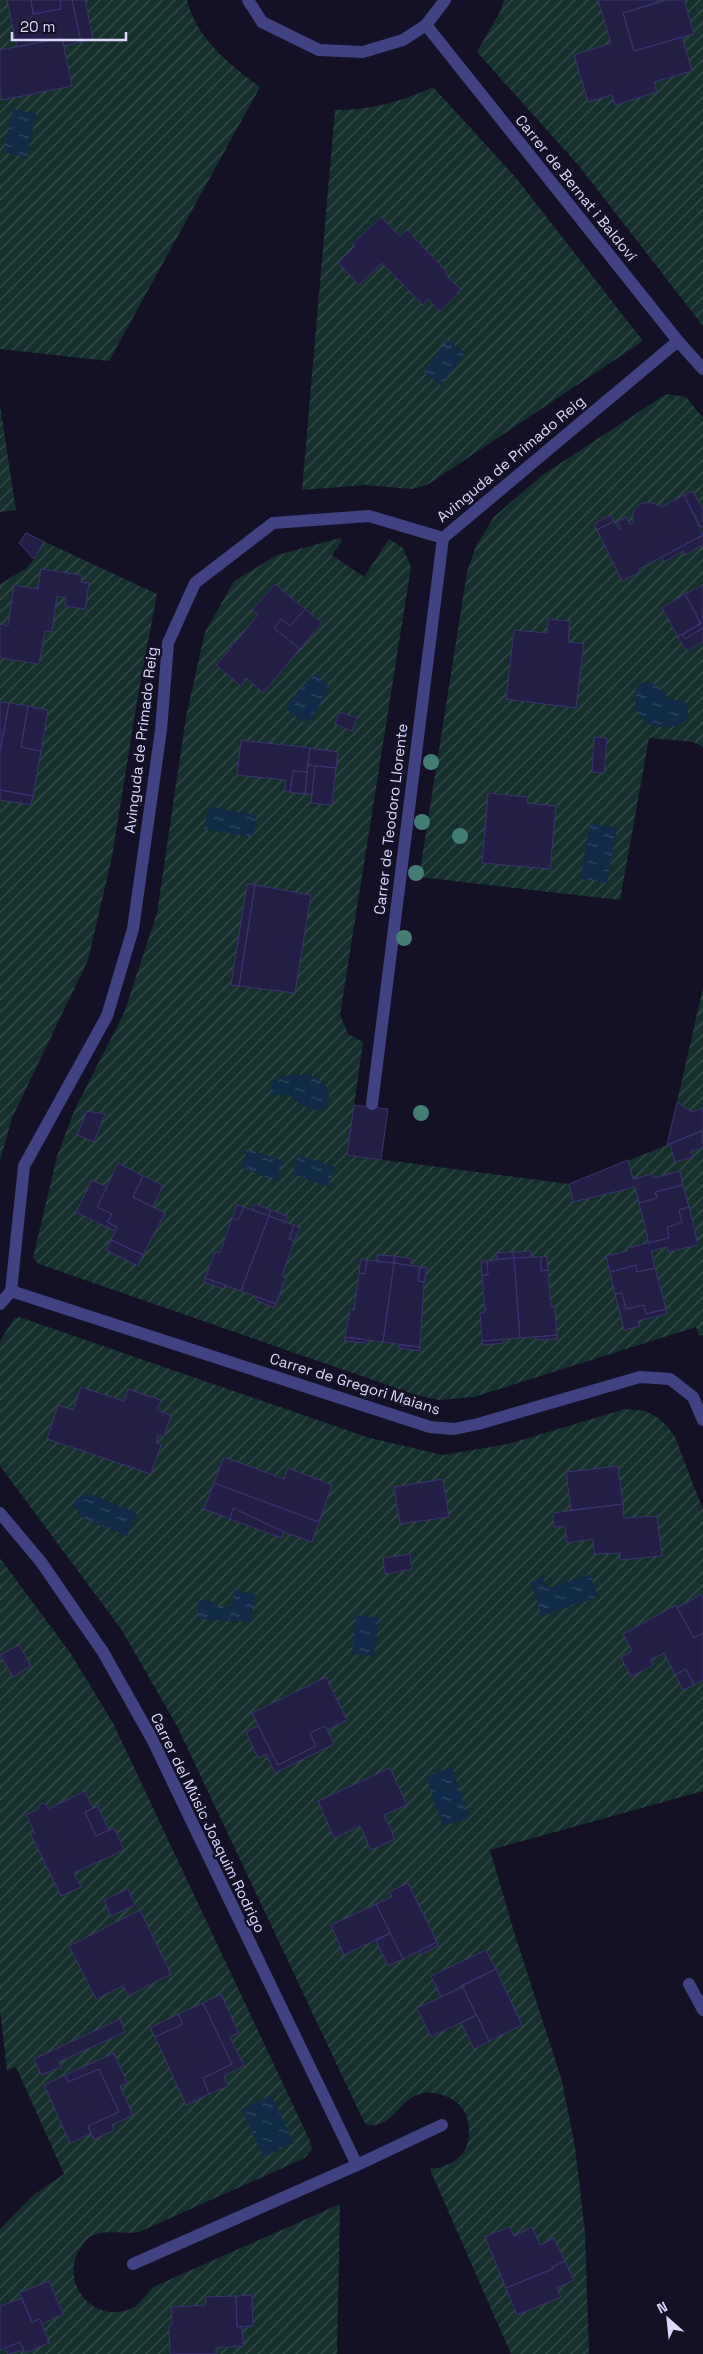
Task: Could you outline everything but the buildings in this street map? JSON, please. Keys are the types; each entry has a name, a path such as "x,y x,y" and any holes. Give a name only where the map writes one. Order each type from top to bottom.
{"street":[{"path":"248,0 262,22 319,50 363,52 403,40 426,25 445,0"},
{"name":"Carrer de Bernat i Baldoví","path":"426,25 678,341 703,369"},
{"name":"Avinguda de Primado Reig","path":"11,1291 24,1166 107,1016 133,929 161,730 168,643 195,584 273,523 369,516 442,538 678,341"},
{"name":"Carrer de Teodoro Llorente","path":"372,1104 442,538"},
{"path":"0,1304 11,1291"},
{"name":"Carrer de Gregori Maians","path":"11,1291 430,1427 454,1429 478,1424 640,1377 670,1379 693,1397 703,1420"},
{"name":"Carrer del Músic Joaquim Rodrigo","path":"0,1513 41,1562 97,1643 147,1731 357,2165"},
{"path":"689,1984 703,2010"},
{"path":"133,2264 357,2165 442,2125"}],"green space":[{"path":"0,0 187,0 191,14 206,38 226,60 260,87 109,361 0,349"},
{"path":"504,0 703,0 703,326 579,166 477,52 501,10"},
{"path":"433,87 517,179 643,341 427,485 412,489 365,485 302,490 335,110 361,109 385,104"},
{"path":"666,394 686,397 703,418 703,747 693,742 649,738 620,900 419,877 467,572 476,546 494,517 541,476"},
{"path":"0,406 16,510 0,512"},
{"path":"26,533 157,594 137,701 112,857 88,960 12,1118 0,1161 0,584 27,568 34,559 19,543"},
{"path":"340,538 342,541 332,555 364,577 389,539 403,548 411,567 340,1015 348,1034 363,1042 347,1155 569,1184 667,1145 703,988 703,1335 699,1336 696,1327 474,1397 439,1400 416,1395 39,1264 33,1258 57,1156 75,1109 124,1013 157,913 186,717 205,632 234,581 277,555"},
{"path":"19,1317 370,1438 443,1455 508,1444 625,1409 645,1411 657,1417 675,1437 703,1510 703,1791 490,1850 562,2081 575,2147 585,2232 589,2354 511,2354 431,2172 431,2169 453,2162 464,2151 468,2143 469,2125 463,2109 450,2098 434,2093 421,2094 411,2098 388,2119 379,2124 367,2125 363,2120 177,1726 121,1629 0,1466 0,1341 14,1319"},
{"path":"0,1558 71,1654 113,1723 310,2141 312,2149 305,2158 139,2232 95,2234 82,2246 75,2259 74,2273 76,2286 83,2297 93,2306 104,2311 118,2312 132,2308 153,2287 340,2204 337,2354 0,2354 0,2229 32,2196 64,2174 16,2067 7,2071 0,2010"}],"water":[{"path":"13,109 36,114 27,157 3,152"},
{"path":"447,340 465,353 441,386 423,372"},
{"path":"317,674 329,687 313,718 303,722 287,710 287,705 311,676"},
{"path":"648,682 659,687 671,700 685,702 688,712 685,722 675,726 655,726 649,724 640,716 637,710 635,690 641,683"},
{"path":"208,807 257,815 253,837 204,829"},
{"path":"590,823 617,828 607,883 580,879"},
{"path":"291,1075 310,1075 324,1084 329,1091 326,1108 318,1111 300,1105 289,1095 276,1095 270,1092 274,1081 279,1078"},
{"path":"247,1149 284,1161 276,1181 241,1168"},
{"path":"299,1155 335,1167 328,1187 292,1174"},
{"path":"88,1493 137,1513 127,1536 79,1517 79,1512 73,1506 75,1500 79,1497 85,1497"},
{"path":"590,1574 598,1597 542,1616 530,1582 543,1577 547,1588"},
{"path":"234,1590 255,1594 251,1622 198,1619 198,1602 200,1600 211,1601 215,1606 229,1607 232,1605"},
{"path":"356,1615 379,1618 374,1656 352,1654"},
{"path":"452,1767 469,1818 443,1826 426,1776"},
{"path":"271,2095 294,2143 264,2157 241,2109"}]}
